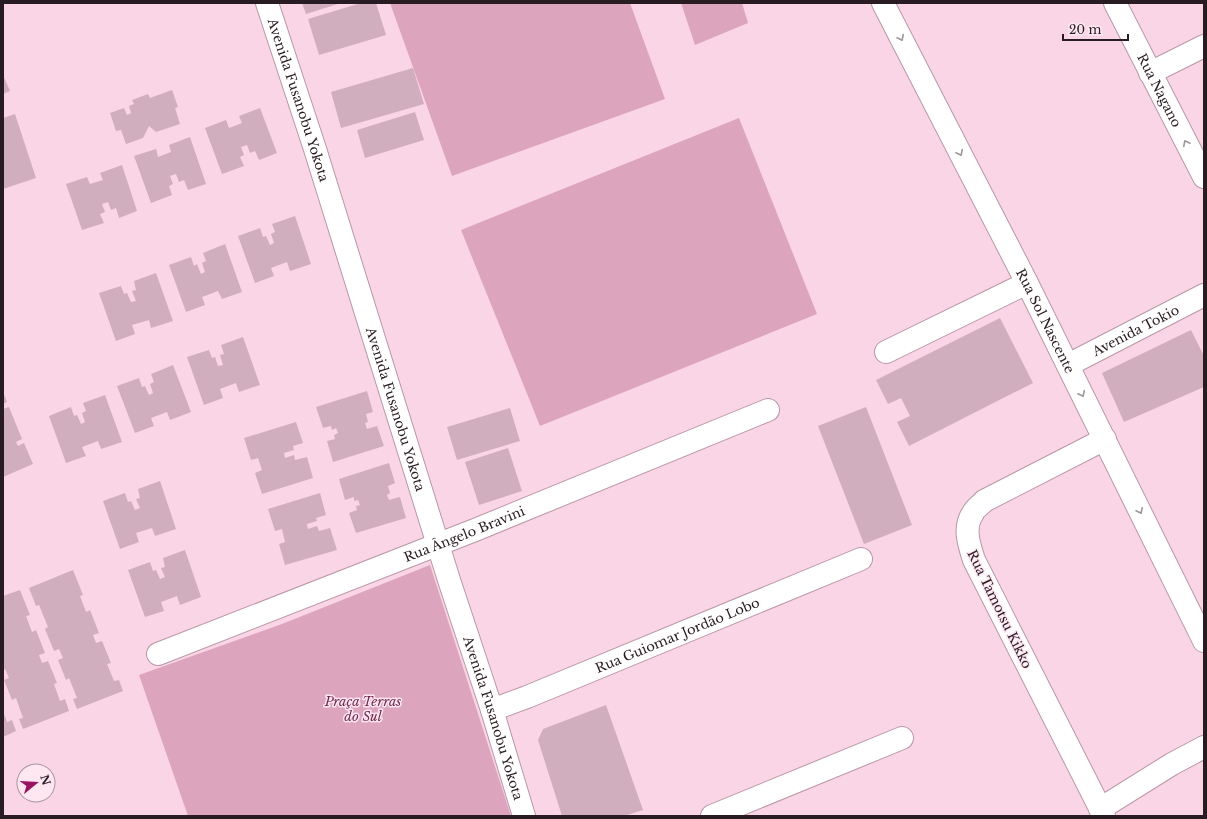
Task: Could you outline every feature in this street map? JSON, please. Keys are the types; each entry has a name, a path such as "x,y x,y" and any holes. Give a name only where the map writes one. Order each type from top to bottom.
{"street":[{"name":"Avenida Fusanobu Yokota","path":"267,3 315,149 524,816"},
{"name":"Rua Sol Nascente","path":"883,3 1027,283 1204,641"},
{"name":"Rua Nagano","path":"1115,3 1204,177"},
{"path":"1150,73 1204,46"},
{"path":"886,352 1027,283"},
{"name":"Avenida Tokio","path":"1068,365 1204,295"},
{"name":"Rua Ângelo Bravini","path":"158,654 438,544 768,410"},
{"name":"Rua Tamotsu Kikko","path":"1102,812 974,560 968,544 967,528 973,513 984,501 1105,440"},
{"name":"Rua Guiomar Jordão Lobo","path":"492,710 527,697 861,559"},
{"path":"712,816 902,738"},
{"path":"1102,812 1172,764 1204,747"}],"green space":[{"path":"390,3 630,3 665,99 452,176"},
{"path":"681,3 742,3 748,23 695,45"},
{"path":"739,118 817,314 540,426 461,230"},
{"name":"Praça Terras do Sul","path":"430,565 511,816 188,816 139,675 282,624"}],"building":[{"path":"302,3 341,3 306,14"},
{"path":"361,3 376,3 386,35 319,55 308,19"},
{"path":"413,68 424,104 341,128 331,92"},
{"path":"3,75 10,91 3,94"},
{"path":"172,90 178,107 175,108 180,124 156,132 149,126 143,138 126,144 121,130 116,131 110,113 124,108 127,115 131,113 129,106 134,104 132,100 148,94 150,98"},
{"path":"260,108 277,153 259,160 255,151 250,153 247,145 241,147 244,155 240,157 244,166 222,174 205,128 226,120 229,128 242,123 239,116"},
{"path":"415,112 424,140 365,158 357,130"},
{"path":"15,114 36,178 3,189 3,118"},
{"path":"190,137 206,184 188,190 184,180 179,182 176,174 170,176 173,184 169,186 172,195 151,203 134,156 156,149 158,157 171,152 169,145"},
{"path":"122,165 137,211 119,218 116,208 111,210 108,202 102,204 105,212 100,214 104,223 82,230 66,184 87,177 90,184 103,180 100,173"},
{"path":"295,216 311,264 290,271 287,262 271,268 274,276 255,283 238,236 260,228 263,237 266,236 270,245 274,243 271,234 275,232 272,224"},
{"path":"225,244 242,292 222,299 218,291 202,297 205,305 186,312 169,265 191,257 194,266 197,264 201,274 205,272 202,263 206,261 203,253"},
{"path":"156,273 173,321 151,328 149,320 132,325 135,334 116,341 99,293 121,286 124,294 127,293 131,302 136,301 132,291 136,290 134,281"},
{"path":"1000,318 1033,383 909,446 897,422 910,416 901,398 888,404 876,380"},
{"path":"1191,330 1204,356 1204,387 1124,422 1102,373"},
{"path":"243,337 260,385 239,392 236,383 220,389 223,398 204,405 187,357 209,350 212,358 215,357 218,366 223,365 220,355 224,354 221,345"},
{"path":"173,365 191,412 170,420 167,412 151,418 154,426 135,433 117,386 139,378 142,387 145,386 149,395 153,393 150,384 154,382 151,374"},
{"path":"367,391 373,412 366,414 368,422 365,423 367,429 377,426 384,446 333,462 327,441 335,439 334,435 338,433 336,428 332,430 331,426 323,428 316,407"},
{"path":"3,392 7,402 3,404"},
{"path":"105,395 122,442 101,449 98,441 82,447 86,456 66,463 49,416 71,407 74,416 77,415 81,424 85,422 82,413 86,411 83,403"},
{"path":"9,407 22,439 16,442 18,446 24,443 33,464 3,477 3,409"},
{"path":"866,407 912,525 864,544 818,426"},
{"path":"510,408 520,441 457,460 447,427"},
{"path":"296,422 303,443 293,446 294,450 284,453 285,458 294,455 295,460 307,457 313,478 262,494 255,473 262,470 258,458 251,460 244,438"},
{"path":"508,448 522,491 479,505 465,462"},
{"path":"389,463 395,483 388,486 390,493 387,495 389,500 400,497 406,518 356,533 349,513 357,510 356,506 360,505 358,500 354,501 354,497 345,500 339,479"},
{"path":"160,481 176,529 155,536 152,528 136,533 139,542 120,549 103,501 125,493 128,502 131,501 135,510 140,508 136,499 140,498 138,489"},
{"path":"320,493 326,515 316,518 317,521 307,524 308,529 317,526 319,531 330,528 337,550 285,565 279,544 285,542 282,529 275,531 268,509"},
{"path":"185,550 201,597 180,605 177,596 161,602 164,611 145,617 128,570 150,562 153,571 156,570 160,579 165,577 161,568 165,567 163,558"},
{"path":"73,570 83,595 80,596 86,612 90,610 99,633 93,635 96,643 102,641 111,663 107,664 114,681 119,680 123,691 77,709 73,699 77,698 69,678 66,680 58,660 63,658 59,649 54,651 45,629 48,627 39,605 36,606 29,588"},
{"path":"20,590 30,615 26,616 32,632 36,630 45,653 39,655 42,663 48,661 57,683 54,684 60,701 65,699 69,711 23,729 19,719 23,718 16,698 12,700 4,680 9,678 5,669 3,670 3,596"},
{"path":"606,705 643,810 624,816 562,816 538,740 543,729"},
{"path":"3,711 7,722 12,720 16,731 3,737"}]}
